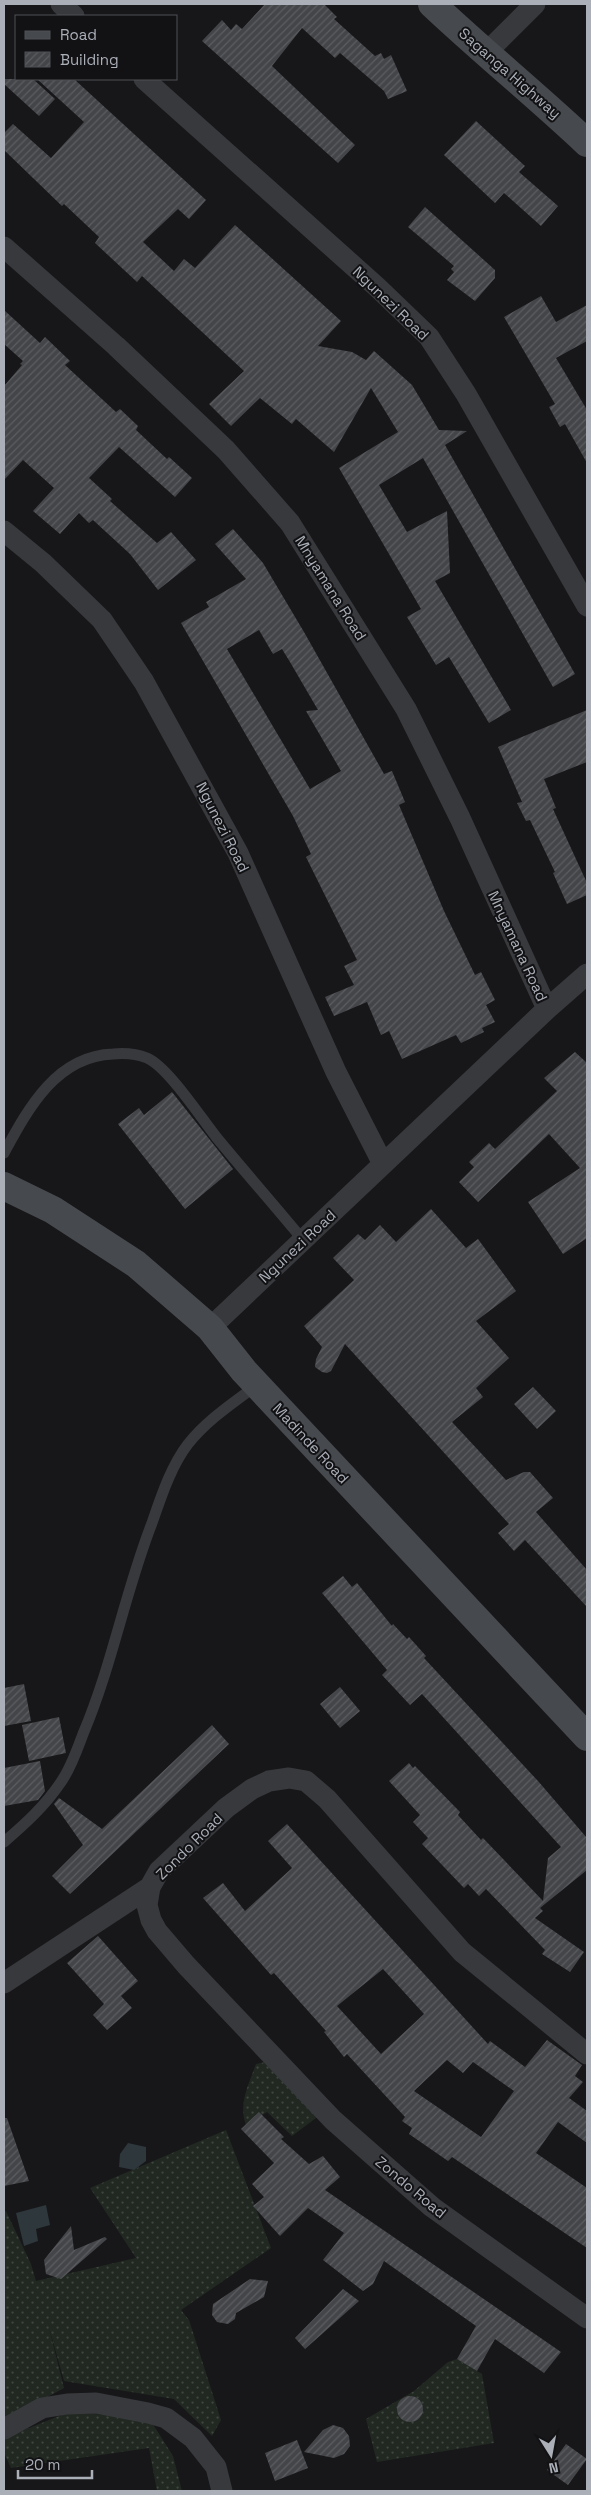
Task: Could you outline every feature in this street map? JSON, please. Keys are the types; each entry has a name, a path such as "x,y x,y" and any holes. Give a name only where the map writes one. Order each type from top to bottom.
{"street":[{"path":"61,4 73,15"},
{"name":"Saganga Highway","path":"432,4 485,54 528,88 587,143"},
{"path":"485,54 535,4"},
{"name":"Ngunezi Road","path":"145,80 362,274 429,337 466,394 587,606"},
{"name":"Mnyamana Road","path":"4,246 116,346 226,450 290,523 406,709 460,818 547,1009"},
{"name":"Ngunezi Road","path":"4,531 43,563 102,620 144,682 238,853 336,1072 383,1164"},
{"name":"Ngunezi Road","path":"210,1328 547,1009 587,974"},
{"name":"Madinde Road","path":"4,1186 53,1210 136,1264 210,1328 257,1385 587,1737"},
{"name":"Zondo Road","path":"587,2054 462,1952 327,1799 306,1781 289,1778 269,1781 252,1789 226,1808 159,1871 150,1887 147,1905 157,1931 186,1965 333,2120 432,2207 587,2318"},
{"path":"4,1983 150,1887"},
{"path":"4,2429 42,2408 67,2404 96,2404 166,2418 193,2438 216,2466 222,2491"}],"lane":[{"path":"4,1154 29,1109 47,1085 67,1068 86,1059 106,1054 126,1053 148,1058 167,1074 217,1138 304,1240"},
{"path":"4,1842 43,1807 62,1781 74,1757 106,1674 126,1598 148,1533 166,1486 187,1445 214,1417 257,1385"}],"shaded area":[{"path":"270,2061 320,2115 292,2136 267,2112 246,2125 243,2109 250,2079 256,2064"},
{"path":"226,2130 271,2248 181,2310 189,2320 221,2420 212,2436 174,2399 64,2381 48,2324 64,2388 4,2421 4,2212 6,2211 31,2264 36,2281 136,2258 90,2188"},
{"path":"128,2143 146,2147 146,2161 134,2170 119,2167 120,2154"},
{"path":"46,2205 50,2225 36,2229 38,2241 24,2246 16,2213"},
{"path":"457,2359 482,2374 494,2443 377,2462 366,2419 414,2391 448,2362"},
{"path":"69,2412 149,2418 173,2456 182,2491 157,2491 149,2448 11,2468 4,2453 4,2438"}],"building":[{"path":"265,4 324,4 337,17 334,19 375,56 381,53 384,59 391,55 407,91 388,99 384,91 340,53 335,58 302,28 272,66 355,145 338,163 202,41 222,20 231,30 236,24 242,29"},
{"path":"4,79 34,80 55,99 39,116 4,84"},
{"path":"38,80 75,80 206,200 189,219 178,209 143,242 174,271 184,259 195,268 235,225 341,321 318,346 352,352 366,360 374,351 412,385 439,430 467,431 445,445 575,674 553,687 423,458 379,485 407,532 447,511 450,573 435,581 511,710 489,723 449,657 436,665 407,617 421,609 339,468 398,432 371,388 334,452 296,419 292,424 260,398 231,426 209,404 244,371 142,276 137,282 95,243 99,237 64,204 62,206 4,150 4,133 13,124 51,158 84,122"},
{"path":"476,121 525,166 519,172 558,206 541,226 504,193 495,203 444,155"},
{"path":"425,207 495,270 495,278 475,301 447,280 454,272 451,269 454,266 408,227"},
{"path":"541,296 556,322 587,305 587,341 556,358 587,410 587,463 565,424 560,427 549,407 555,404 504,317"},
{"path":"4,310 40,343 45,337 70,361 65,365 116,412 120,409 138,426 136,430 167,459 169,457 192,478 175,497 119,447 89,478 112,499 110,501 157,543 171,532 196,560 158,590 130,554 93,520 89,523 79,513 60,534 33,511 54,488 23,460 4,480 4,386 22,365 20,364 23,361 4,344"},
{"path":"233,529 263,563 384,774 392,771 405,802 399,805 444,911 475,975 481,972 495,1000 486,1005 495,1022 482,1028 484,1032 461,1043 456,1035 402,1059 389,1031 381,1035 367,1002 334,1016 325,997 354,985 344,966 357,960 306,857 311,854 293,816 181,623 209,607 206,602 246,579 215,544","holes":["259,630 273,654 282,649 318,710 306,711 341,771 310,789 227,649"]},
{"path":"587,710 587,762 544,779 556,808 553,809 587,883 587,895 567,904 553,873 555,872 530,820 526,821 517,803 522,802 498,747"},
{"path":"575,1052 587,1063 587,1238 563,1254 528,1202 580,1168 549,1134 478,1202 459,1182 474,1167 469,1162 489,1143 495,1149 557,1091 544,1078"},
{"path":"172,1092 233,1169 185,1209 118,1124 139,1108 144,1115"},
{"path":"431,1209 466,1248 478,1239 516,1291 476,1321 509,1358 476,1388 483,1397 452,1422 506,1480 524,1472 530,1472 553,1498 536,1512 587,1570 587,1607 525,1540 514,1551 498,1533 509,1524 345,1344 331,1371 327,1373 322,1372 315,1367 316,1359 322,1347 304,1326 354,1280 333,1258 358,1234 365,1240 380,1225 396,1242"},
{"path":"533,1387 556,1411 537,1429 514,1404"},
{"path":"343,1576 352,1587 357,1583 392,1626 393,1624 407,1639 409,1637 426,1656 424,1658 538,1781 587,1838 587,1870 540,1908 543,1911 535,1918 584,1952 570,1972 542,1954 545,1950 486,1889 479,1896 468,1884 464,1888 422,1844 428,1838 413,1822 420,1815 389,1781 409,1763 413,1768 415,1766 460,1812 458,1815 481,1840 483,1838 543,1901 548,1858 561,1847 422,1694 410,1705 382,1675 387,1670 322,1593"},
{"path":"24,1684 31,1721 4,1726 4,1688"},
{"path":"340,1687 360,1711 340,1728 320,1704"},
{"path":"59,1717 66,1753 29,1761 22,1725"},
{"path":"212,1725 229,1744 70,1894 52,1876 83,1845 54,1804 59,1798 102,1829"},
{"path":"40,1761 45,1791 38,1800 4,1806 4,1768"},
{"path":"287,1824 488,2044 490,2041 525,2067 547,2040 582,2065 575,2076 583,2082 569,2098 587,2111 587,2143 558,2122 536,2153 587,2188 587,2248 452,2157 448,2161 409,2134 412,2128 402,2121 405,2117 347,2054 344,2057 324,2032 326,2031 274,1973 271,1975 203,1898 223,1883 245,1911 292,1868 268,1841","holes":["383,1969 424,2014 381,2054 337,2006","447,2060 463,2073 473,2062 514,2091 481,2137 414,2091"]},
{"path":"98,1936 138,1981 121,1996 132,2008 107,2030 93,2015 104,2004 67,1963"},
{"path":"259,2112 284,2137 281,2139 309,2164 323,2156 340,2177 325,2190 561,2352 544,2373 495,2339 477,2371 457,2359 476,2326 384,2261 373,2284 363,2291 323,2260 344,2233 308,2208 280,2236 253,2206 264,2197 252,2184 274,2163 241,2129"},
{"path":"4,2118 7,2118 29,2181 4,2186"},
{"path":"71,2226 74,2250 105,2237 107,2239 61,2279 46,2274 44,2260"},
{"path":"250,2279 268,2281 264,2297 236,2313 235,2319 228,2324 217,2322 212,2315 213,2304"},
{"path":"343,2289 359,2301 305,2349 295,2338"},
{"path":"410,2396 419,2400 423,2409 419,2418 410,2422 401,2418 397,2409 401,2400"},
{"path":"333,2425 343,2428 349,2436 350,2446 344,2454 334,2458 304,2452 323,2430"},
{"path":"297,2440 308,2468 275,2481 265,2453"},
{"path":"566,2444 587,2459 568,2485 547,2470"}]}
